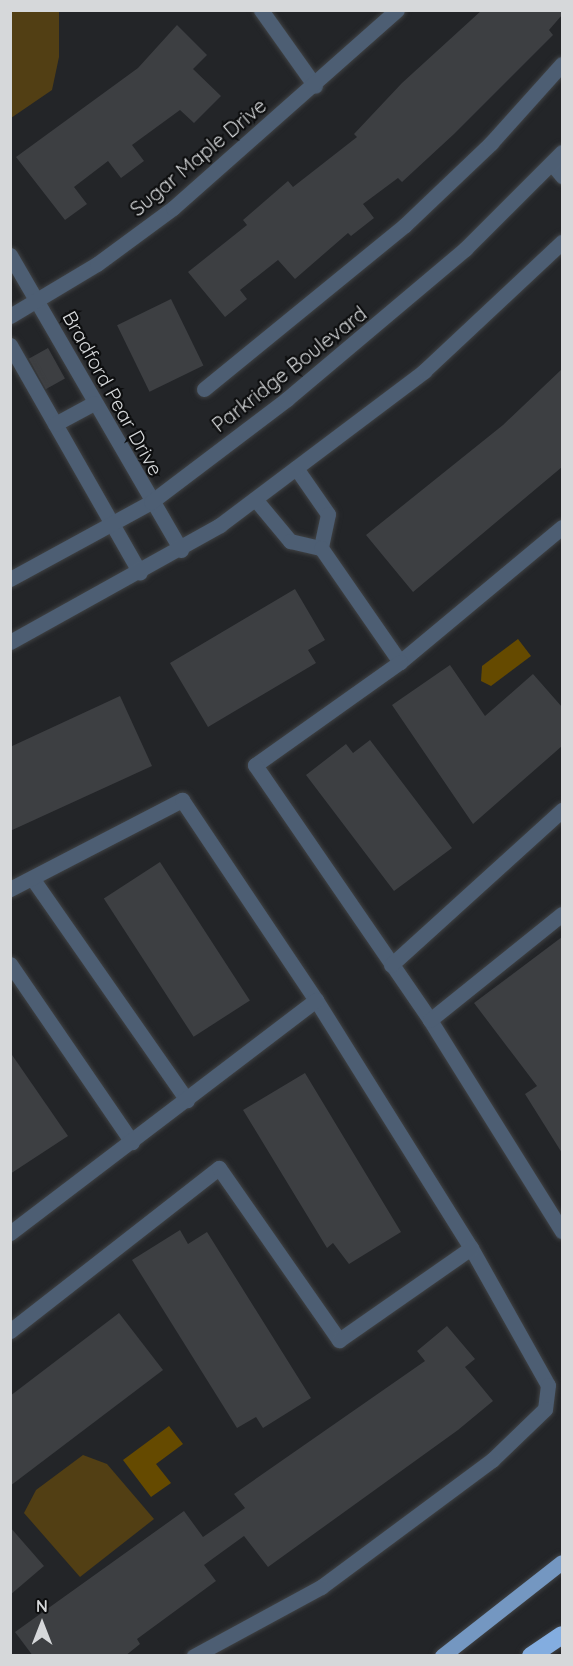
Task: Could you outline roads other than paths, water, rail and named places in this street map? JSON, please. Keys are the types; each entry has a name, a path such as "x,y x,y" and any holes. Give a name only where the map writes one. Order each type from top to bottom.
{"highway":[{"path":"531,1656 562,1635"}],"main road":[{"path":"442,1656 562,1562"}],"street":[{"path":"261,10 315,86"},
{"name":"Sugar Maple Drive","path":"10,316 97,264 173,208 315,86 397,10"},
{"path":"204,389 405,225 491,143 562,64"},
{"name":"Parkridge Boulevard","path":"10,579 112,527 151,502 378,326 552,164 562,152"},
{"path":"552,164 562,176"},
{"path":"10,642 181,550 255,499 424,371 562,242"},
{"name":"Bradford Pear Drive","path":"10,255 151,502 181,550"},
{"path":"10,345 140,573"},
{"path":"55,424 94,403"},
{"path":"296,468 328,514 321,548"},
{"path":"255,499 290,541 321,548 400,662"},
{"path":"562,527 400,662 255,765 429,1020 562,1231"},
{"path":"10,889 182,800 316,1000 471,1248 548,1385 545,1410 492,1460 321,1587 194,1656"},
{"path":"391,965 562,810"},
{"path":"32,878 187,1100"},
{"path":"429,1020 562,914"},
{"path":"10,964 132,1142"},
{"path":"10,1233 316,1000"},
{"path":"10,1331 219,1168 339,1340 471,1248"}]}
